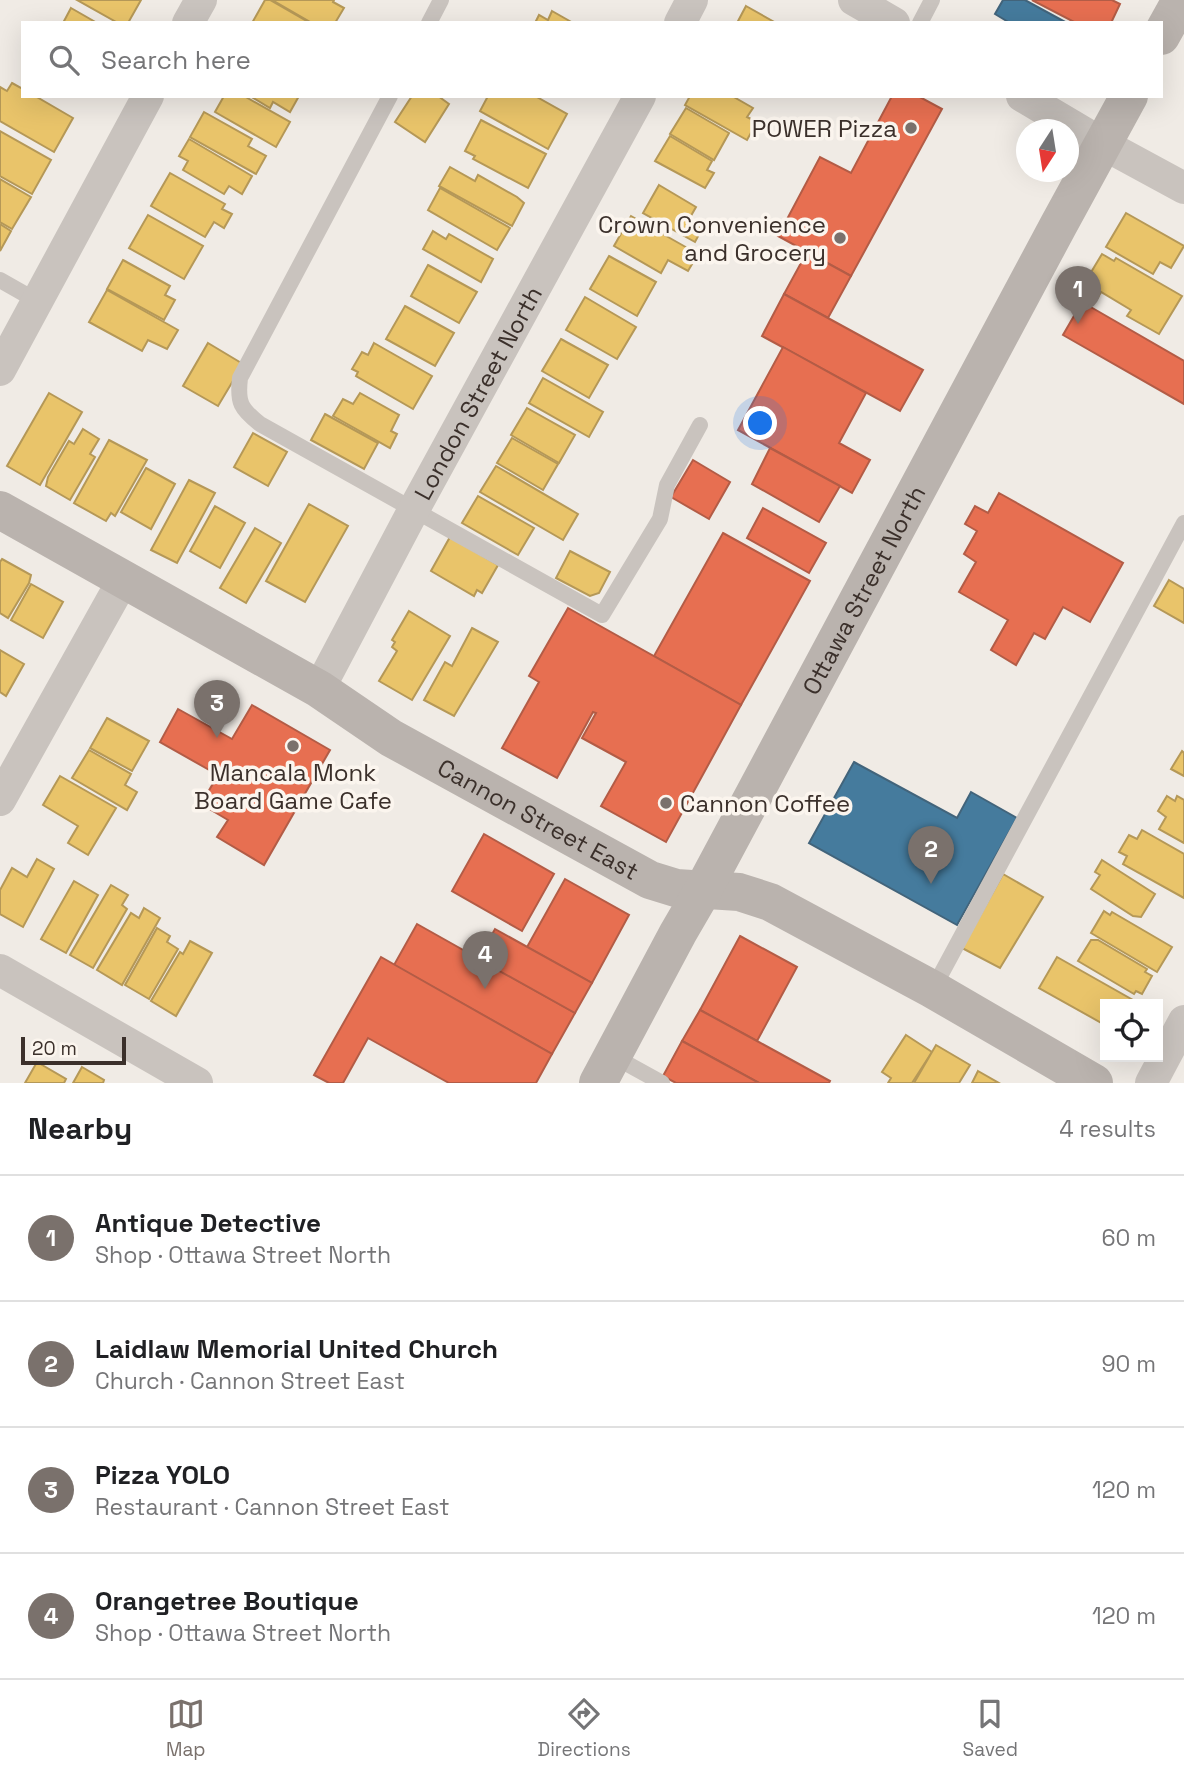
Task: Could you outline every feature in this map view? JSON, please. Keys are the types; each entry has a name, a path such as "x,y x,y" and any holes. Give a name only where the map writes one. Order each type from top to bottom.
{"main road":[{"path":"1163,32 1181,0"},
{"name":"Ottawa Street North","path":"605,1069 704,890 1128,98"},
{"name":"Cannon Street East","path":"0,510 319,689 391,738 650,880 676,888 739,892 770,902 932,989 1094,1083"}],"street":[{"path":"189,21 201,0"},
{"path":"681,21 692,0"},
{"path":"854,0 891,21"},
{"path":"0,370 147,98"},
{"name":"London Street North","path":"319,689 639,98"},
{"path":"1025,98 1184,188"},
{"path":"0,800 123,580"},
{"path":"0,970 197,1083"},
{"path":"1151,1083 1184,1021"}],"lane":[{"path":"430,21 441,0"},
{"path":"921,21 932,0"},
{"path":"389,98 240,378 238,395 244,411 260,424 602,615 660,519 667,485 700,425"},
{"path":"0,279 37,300"},
{"path":"932,989 1184,523"},
{"path":"605,1069 662,1083"}],"building: Homes":[{"path":"77,0 141,0 129,21 114,21"},
{"path":"265,0 270,0 307,21 253,21"},
{"path":"272,0 334,0 333,2 344,8 336,21 309,21"},
{"path":"746,6 772,21 738,21"},
{"path":"71,8 94,21 64,21"},
{"path":"552,11 570,21 536,21 539,15 548,20"},
{"path":"12,83 21,88 21,98 38,98 73,118 54,152 0,121 0,87 7,91"},
{"path":"223,98 248,98 290,122 276,147 215,112"},
{"path":"253,98 298,98 290,112 273,102 270,108"},
{"path":"411,98 441,98 449,104 425,142 395,122"},
{"path":"487,98 539,98 567,114 548,149 480,111"},
{"path":"689,98 736,98 753,108 747,117 757,122 747,140 685,105"},
{"path":"686,108 729,133 714,160 670,134"},
{"path":"204,112 252,139 248,146 266,156 256,174 190,137"},
{"path":"481,120 546,154 528,188 473,159 475,156 465,151"},
{"path":"0,131 51,160 32,194 0,176"},
{"path":"670,136 712,161 707,170 714,173 705,188 655,161"},
{"path":"189,139 252,176 242,194 229,186 224,194 183,170 188,161 179,156"},
{"path":"450,167 475,181 478,175 524,203 512,226 439,186"},
{"path":"170,173 225,204 222,209 232,214 224,228 214,222 205,237 151,206"},
{"path":"0,179 31,197 12,229 0,222"},
{"path":"659,185 696,207 688,221 702,229 695,242 643,213"},
{"path":"440,188 510,228 497,250 428,210"},
{"path":"1126,213 1184,246 1171,268 1160,262 1153,274 1106,247"},
{"path":"148,215 203,246 184,279 129,248"},
{"path":"631,216 698,254 688,271 668,260 661,273 614,246"},
{"path":"0,224 11,231 0,251"},
{"path":"433,231 446,239 449,234 493,259 481,282 423,249"},
{"path":"1102,254 1114,261 1116,258 1182,296 1159,334 1127,316 1131,310 1101,292 1097,299 1081,289"},
{"path":"609,256 656,282 637,316 590,289"},
{"path":"123,260 170,286 165,295 175,300 164,320 107,289"},
{"path":"428,265 477,292 459,323 411,296"},
{"path":"107,290 178,330 167,349 148,340 142,351 89,322"},
{"path":"585,297 636,327 617,359 566,330"},
{"path":"405,306 454,333 435,366 386,339"},
{"path":"561,339 608,365 589,398 542,371"},
{"path":"208,343 243,364 218,406 183,386"},
{"path":"374,343 432,376 413,409 356,376 358,372 352,369 362,352 368,355"},
{"path":"543,378 603,412 589,437 529,403"},
{"path":"49,393 82,412 40,485 7,466"},
{"path":"360,393 399,415 391,431 397,434 390,448 333,416 343,399 353,404"},
{"path":"527,408 575,435 559,463 511,435"},
{"path":"325,414 378,443 364,469 311,440"},
{"path":"83,429 99,439 90,454 95,457 70,500 46,486 48,477 69,441 74,444"},
{"path":"253,433 287,452 268,486 234,467"},
{"path":"512,438 558,464 543,490 497,463"},
{"path":"109,440 147,460 115,516 111,513 106,521 74,503"},
{"path":"496,466 578,514 563,540 480,492"},
{"path":"146,468 175,484 151,529 121,512"},
{"path":"189,480 215,493 177,563 151,550"},
{"path":"478,496 534,528 518,555 462,523"},
{"path":"309,504 348,526 305,602 266,581"},
{"path":"215,506 245,523 220,568 190,551"},
{"path":"255,528 281,543 246,603 220,588"},
{"path":"450,537 498,565 482,593 477,590 474,596 431,571"},
{"path":"570,551 610,572 599,593 590,596 556,578"},
{"path":"2,559 31,575 8,618 0,613"},
{"path":"1169,580 1184,589 1184,623 1154,606"},
{"path":"31,584 63,602 43,638 11,620"},
{"path":"409,611 450,636 412,700 379,681 397,651 392,647 395,642 392,640"},
{"path":"472,628 498,642 454,716 424,700 445,662 452,666"},
{"path":"0,650 24,664 6,696 0,692"},
{"path":"107,718 149,741 132,771 90,748"},
{"path":"89,750 131,774 125,785 137,792 127,810 72,778"},
{"path":"1182,751 1184,753 1184,776 1171,769"},
{"path":"60,776 116,808 88,855 68,843 78,826 43,805"},
{"path":"1167,796 1175,801 1177,796 1184,800 1184,843 1159,829 1166,817 1158,811"},
{"path":"1142,830 1184,854 1184,898 1123,864 1127,856 1119,852 1129,835 1137,839"},
{"path":"37,859 54,869 23,927 0,914 0,890 12,868 27,877"},
{"path":"1102,860 1155,894 1141,917 1133,916 1091,889 1100,875 1095,872"},
{"path":"1003,874 1043,897 1000,968 962,948"},
{"path":"74,881 98,895 66,953 41,939"},
{"path":"111,885 128,895 122,905 127,909 93,968 70,955"},
{"path":"144,908 160,918 122,985 97,970 131,913 139,918"},
{"path":"1104,911 1110,915 1112,912 1172,947 1157,972 1091,933"},
{"path":"157,928 170,936 167,942 178,949 149,999 125,985"},
{"path":"1091,940 1098,940 1147,969 1145,972 1152,976 1142,994 1136,991 1134,994 1078,961"},
{"path":"190,941 212,953 176,1016 151,1001 180,952 183,954"},
{"path":"1057,957 1131,999 1100,999 1100,1022 1039,988"},
{"path":"906,1035 932,1052 912,1083 888,1083 891,1078 882,1072"},
{"path":"936,1045 970,1065 959,1083 914,1083"},
{"path":"37,1062 66,1079 64,1083 25,1083"},
{"path":"82,1067 104,1080 103,1083 73,1083"},
{"path":"978,1071 999,1083 972,1083"}],"building: Shops":[{"path":"1032,0 1112,0 1120,4 1112,21 1072,21"},
{"path":"891,98 922,98 942,109 851,276 778,236 820,157 851,173"},
{"path":"807,252 851,276 828,318 784,294"},
{"path":"784,294 923,370 900,411 762,336"},
{"path":"1082,302 1184,361 1184,404 1063,335"},
{"path":"783,347 866,393 839,443 870,460 852,493 738,430"},
{"path":"770,448 840,486 819,522 752,484"},
{"path":"693,460 730,482 709,519 671,497"},
{"path":"999,493 1123,563 1090,622 1063,607 1045,639 1034,633 1016,665 991,650 1008,620 959,592 976,562 964,554 977,531 965,524 975,506 988,513"},
{"path":"763,508 826,543 809,573 747,538"},
{"path":"723,533 810,581 741,705 654,656"},
{"path":"568,608 741,705 666,842 601,806 626,762 582,738 596,713 593,712 557,778 502,748 539,682 529,676"},
{"path":"252,705 330,750 264,865 217,837 228,820 201,804 218,775 160,742 178,709 232,739"},
{"path":"484,834 554,874 522,931 452,891"},
{"path":"565,879 629,915 592,983 527,947"},
{"path":"417,924 575,1013 552,1054 394,965"},
{"path":"495,929 592,983 575,1013 478,959"},
{"path":"740,936 797,967 757,1041 700,1010"},
{"path":"381,957 552,1054 536,1083 449,1083 368,1038 343,1083 329,1083 314,1075"},
{"path":"700,1010 830,1081 829,1083 759,1083 682,1041"},
{"path":"682,1041 759,1083 676,1083 663,1076"}],"building: Public":[{"path":"1003,0 1025,0 1063,21 1007,21 995,14"},
{"path":"854,762 957,818 971,792 1017,818 957,925 809,843"}],"place":[{"name":"POWER Pizza","path":"911,128"},
{"name":"Crown Convenience and Grocery","path":"840,238"},
{"name":"Antique Detective","path":"1078,324"},
{"name":"Pizza YOLO","path":"217,738"},
{"name":"Mancala Monk Board Game Cafe","path":"293,746"},
{"name":"Cannon Coffee","path":"666,803"},
{"name":"Laidlaw Memorial United Church","path":"931,884"},
{"name":"Orangetree Boutique","path":"485,989"}]}
